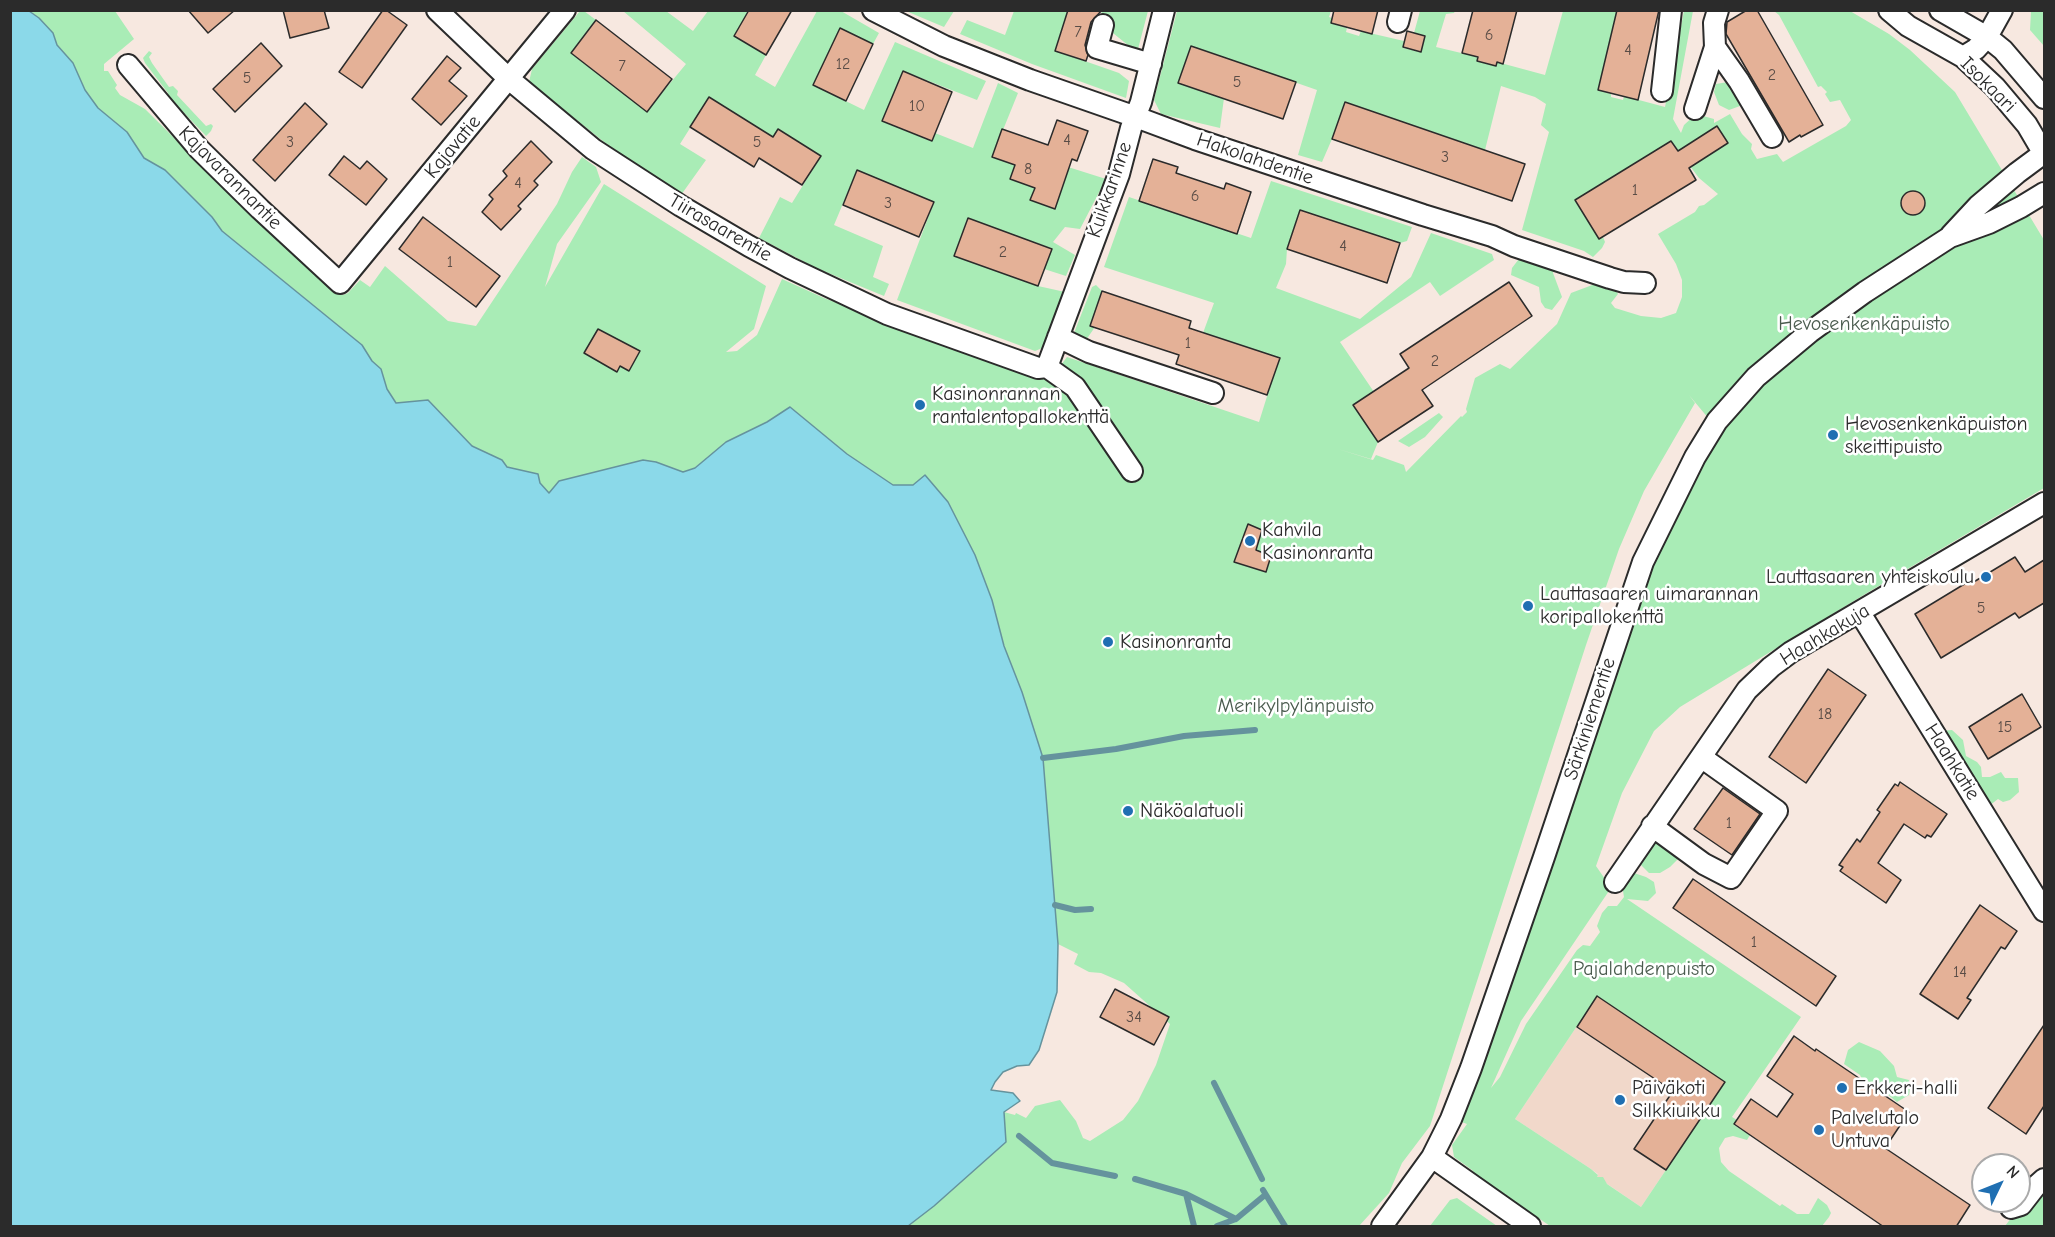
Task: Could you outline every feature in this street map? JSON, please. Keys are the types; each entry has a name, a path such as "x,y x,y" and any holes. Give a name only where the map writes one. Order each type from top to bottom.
{"street":[{"name":"Tiirasaarentie","path":"437,10 509,79 593,149 681,206 790,268 887,314 1038,368 1047,367"},
{"name":"Kajavatie","path":"340,283 566,10"},
{"name":"Hakolahdentie","path":"873,10 944,46 1030,80 1212,145 1492,236 1610,278 1624,282 1645,283"},
{"name":"Kuikkarinne","path":"1047,367 1119,174 1164,10"},
{"path":"1662,91 1671,10"},
{"path":"1695,109 1715,47 1714,23 1718,10"},
{"name":"Isokaari","path":"1889,10 1908,26 1963,57 1995,87 2027,125 2044,154"},
{"name":"Isokaari","path":"1940,10 1972,18 2044,98"},
{"path":"1963,57 1976,49 1987,37 2002,10"},
{"path":"1963,57 1972,18"},
{"path":"1103,25 1096,48 1151,64"},
{"path":"1715,47 1739,81 1772,137"},
{"name":"Kajavarannantie","path":"128,65 199,149 340,283"},
{"name":"Särkiniementie","path":"1950,237 1978,206 2044,154"},
{"name":"Särkiniementie","path":"1382,1227 1432,1157 1451,1119 1471,1068 1643,562 1695,457 1717,421 1764,370 1810,332 1865,292 1950,237 1989,223 2044,193"},
{"path":"1058,338 1089,352 1213,393"},
{"path":"1047,367 1075,387 1132,471"},
{"name":"Haahkakuja","path":"1615,882 1747,690 1772,667 1791,652 2044,502"},
{"name":"Haahkatie","path":"1860,613 2044,911"},
{"path":"1653,825 1704,864 1731,878 1776,811 1701,757"},
{"path":"1432,1157 1530,1227"},
{"path":"2031,1192 2044,1179"}],"shaded area":[{"name":"Päiväkoti Silkkiuikku","path":"1597,996 1725,1082 1641,1207 1597,1177 1598,1174 1591,1169 1515,1119"}],"green space":[{"path":"749,10 734,36 766,55 755,75 775,87 817,11 841,11 879,33 873,44 840,28 813,85 864,110 895,42 986,81 977,100 903,71 882,121 931,141 935,133 973,148 998,83 1018,93 992,157 1015,165 1010,179 1035,188 1030,200 1054,209 1046,160 1106,179 1080,229 1065,227 1053,242 1075,255 1066,276 1044,269 1051,248 967,219 954,256 1038,286 1065,292 1045,347 1035,351 897,300 934,202 857,170 834,225 883,246 873,277 889,284 884,296 816,268 759,238 780,197 792,203 821,156 778,129 773,137 709,98 680,144 706,160 681,195 604,142 529,82 532,69 580,11 584,11 596,20 571,53 647,111 686,64 623,11 666,11 693,31 708,11"},
{"path":"29,11 115,11 134,39 104,64 104,71 108,71 120,95 145,109 252,215 322,279 343,295 348,293 360,280 370,287 385,266 448,321 476,326 557,204 582,157 596,167 601,182 557,244 545,287 604,184 766,286 754,329 726,352 737,351 757,335 782,279 824,298 934,339 1058,369 1067,357 1259,422 1279,358 1203,333 1214,303 1104,267 1129,197 1251,238 1271,181 1412,227 1407,241 1400,243 1300,210 1287,249 1286,264 1276,288 1360,319 1411,277 1431,233 1492,254 1494,260 1440,296 1430,282 1340,342 1374,392 1360,415 1378,442 1371,459 1338,449 1373,460 1376,455 1404,465 1406,472 1467,412 1475,378 1500,364 1510,369 1557,324 1571,293 1603,281 1613,285 1618,294 1611,303 1615,308 1641,316 1661,318 1676,313 1682,297 1682,280 1676,264 1658,234 1695,212 1699,206 1704,205 1718,194 1699,178 1671,141 1575,200 1595,232 1601,232 1605,242 1593,257 1584,251 1522,230 1549,132 1541,125 1546,104 1535,97 1501,86 1485,150 1345,102 1322,162 1298,155 1317,90 1191,46 1178,83 1224,98 1220,128 1161,114 1154,100 1177,11 1331,11 1329,17 1332,18 1331,23 1347,28 1346,32 1359,36 1361,31 1404,41 1403,48 1421,52 1425,36 1414,33 1420,11 1455,11 1446,14 1436,47 1478,57 1477,61 1495,66 1497,62 1545,75 1563,11 1617,11 1598,90 1611,94 1611,97 1623,100 1624,96 1665,107 1684,11 1693,11 1673,119 1681,133 1684,125 1696,114 1714,119 1714,123 1730,114 1742,134 1752,144 1751,149 1757,159 1777,154 1783,162 1846,126 1851,120 1840,100 1830,102 1825,94 1827,92 1821,86 1818,87 1779,15 1774,11 1850,11 1889,34 1910,50 1955,92 2044,240 2044,488 1680,707 1654,731 1622,793 1596,866 1605,879 1615,882 1521,1021 1491,1088 1500,1077 1526,1024 1577,950 1583,945 1590,946 1600,932 1597,926 1602,913 1608,906 1617,906 1624,897 1622,885 1631,872 1646,877 1654,882 1656,893 1648,901 1627,899 1801,1017 1732,1117 1737,1120 1734,1125 1750,1135 1747,1140 1733,1136 1725,1138 1719,1148 1721,1162 1729,1171 1780,1206 1782,1204 1797,1214 1809,1214 1818,1198 1827,1205 1831,1213 1829,1217 1822,1226 1550,1226 1454,1157 1452,1145 1467,1124 1454,1119 1644,562 1714,425 1689,395 1695,403 1644,491 1619,549 1430,1126 1402,1163 1389,1193 1359,1226 907,1226 1004,1112 1015,1115 1016,1113 1026,1118 1035,1106 1060,1100 1076,1121 1083,1138 1090,1141 1123,1120 1138,1101 1156,1065 1170,1024 1124,983 1101,973 1089,972 1074,964 1078,954 1058,944 1043,758 1022,692 1004,646 992,600 975,555 948,502 913,485 893,485 847,454 790,407 767,422 727,442 695,468 683,472 656,462 643,460 616,467 550,494 540,483 472,446 428,400 397,404 387,389 381,369 372,361 362,345 222,231 212,217 165,170 144,158 127,132 98,108 85,90 73,63 57,45 53,33","holes":["1597,996 1725,1082 1641,1207 1607,1184 1603,1177 1597,1177 1598,1175 1591,1169 1515,1119"]},
{"path":"906,11 954,11 944,27"},
{"path":"1014,11 1068,11 1056,51 1119,73 1129,81 1126,98 1032,64 960,34 967,20 1005,35"},
{"path":"1102,11 1148,11 1138,49 1129,46 1103,25 1098,24"},
{"path":"2031,11 2044,11 2044,46 2030,30"},
{"path":"149,51 152,53 149,57 152,63 169,87 173,86 178,91 177,95 206,126 211,124 213,126 206,136 168,96 145,63 143,58"},
{"path":"1728,82 1746,100 1740,106 1729,110 1719,105 1714,92 1716,84"},
{"path":"1522,255 1555,265 1553,273 1562,297 1552,310 1545,308 1541,302 1539,287 1511,275 1512,268"},
{"path":"1096,285 1102,291 1091,325 1095,327 1086,340 1072,338 1092,287"},
{"path":"1439,413 1443,417 1425,437 1409,447 1398,441"},
{"path":"1952,730 1963,740 1966,756 1981,767 1982,777 1990,777 2001,772 2005,778 2018,778 2019,792 2010,800 2003,802 1998,799 1985,809 1960,783 1950,778 1941,731"},
{"path":"1653,842 1668,848 1679,858 1660,873 1649,873 1640,864 1638,854"},
{"path":"1859,1042 1880,1051 1894,1066 1897,1077 1909,1080 1909,1095 1897,1102 1882,1090 1866,1087 1860,1075 1844,1064 1848,1050"},
{"path":"2035,1187 2044,1193 2044,1226 2005,1226 2015,1213 2031,1213 2031,1192"},
{"path":"1457,1198 1497,1226 1430,1226 1450,1200"}],"water":[{"path":"10,11 29,11 39,18 53,33 57,45 73,63 85,90 98,108 127,132 144,158 165,170 212,217 222,231 362,345 372,361 381,369 387,389 396,403 428,400 472,446 502,460 507,467 538,474 540,483 549,493 559,481 643,460 656,462 683,472 695,468 726,442 767,422 790,407 847,454 893,485 913,485 925,475 948,502 975,555 992,600 1004,646 1022,692 1043,758 1058,944 1057,992 1039,1050 1029,1065 1017,1066 1003,1072 991,1090 1013,1093 1020,1101 1004,1112 1006,1142 908,1226 11,1226"}],"building":[{"path":"188,10 235,10 208,33"},
{"path":"283,10 324,10 329,28 290,38"},
{"path":"383,10 407,25 362,88 339,72"},
{"path":"749,10 792,10 766,55 734,36"},
{"path":"1068,10 1102,10 1091,22 1085,45 1088,55 1086,61 1055,51"},
{"path":"1334,10 1378,10 1372,34 1331,23"},
{"path":"1473,10 1517,10 1503,64 1497,62 1496,66 1477,61 1478,57 1462,53"},
{"path":"1617,10 1659,10 1638,100 1598,90"},
{"path":"1747,10 1757,10 1823,125 1789,142 1726,34 1727,22"},
{"path":"596,20 672,79 647,112 571,53"},
{"path":"840,28 873,44 846,101 813,85"},
{"path":"1407,31 1425,36 1421,52 1403,47"},
{"path":"261,43 282,66 235,112 213,89"},
{"path":"1191,46 1296,82 1283,119 1178,83"},
{"path":"447,56 461,68 449,81 467,96 441,125 412,99"},
{"path":"903,71 952,92 932,141 882,121"},
{"path":"709,97 773,137 778,129 821,156 802,185 759,158 754,167 690,127"},
{"path":"1345,102 1525,164 1512,201 1332,139"},
{"path":"305,103 327,124 275,181 253,160"},
{"path":"1057,120 1088,131 1077,161 1072,159 1055,209 1030,200 1035,188 1010,179 1015,165 992,157 1002,129 1048,145"},
{"path":"1717,126 1728,143 1689,168 1696,180 1599,239 1575,200 1671,141 1678,151"},
{"path":"531,141 552,162 534,181 538,185 518,206 521,209 501,230 482,212 493,199 489,195 507,176 503,171"},
{"path":"344,156 360,169 367,161 387,179 366,205 329,175"},
{"path":"1153,159 1178,167 1176,173 1224,189 1226,183 1251,192 1237,234 1139,201"},
{"path":"857,170 934,202 919,237 843,205"},
{"path":"1913,191 1918,192 1924,198 1924,208 1918,214 1913,215 1908,214 1902,208 1901,203 1902,198 1908,192"},
{"path":"1300,210 1400,243 1387,283 1287,249"},
{"path":"423,217 500,276 476,307 399,249"},
{"path":"968,218 1052,249 1038,286 954,256"},
{"path":"1509,282 1532,316 1422,390 1433,406 1378,442 1353,405 1409,368 1400,354"},
{"path":"1102,291 1191,321 1189,328 1280,358 1267,395 1176,364 1179,355 1090,326"},
{"path":"598,329 640,351 629,371 620,366 617,372 584,353"},
{"name":"Kahvila Kasinonranta","path":"1248,524 1262,530 1256,550 1271,556 1266,572 1234,562"},
{"path":"2015,557 2025,572 2044,560 2044,603 2019,618 2015,613 1941,658 1915,614 1971,580 1972,583"},
{"path":"1828,669 1866,695 1806,783 1769,757"},
{"path":"2022,694 2041,727 1988,759 1969,727"},
{"path":"1900,782 1947,814 1931,837 1927,835 1925,838 1904,824 1878,863 1901,880 1886,903 1840,871 1843,867 1839,865 1857,839 1860,842 1880,812 1877,810 1895,784 1898,786"},
{"path":"1723,788 1760,814 1732,855 1694,829"},
{"path":"1693,879 1836,976 1816,1006 1673,908"},
{"path":"1980,905 2017,931 2005,949 2001,947 1967,998 1971,1000 1958,1019 1920,994"},
{"path":"1115,989 1169,1017 1154,1045 1100,1017"},
{"path":"1597,996 1725,1082 1666,1170 1634,1149 1673,1091 1577,1027"},
{"path":"2044,1025 2044,1106 2026,1134 1988,1108"},
{"name":"Palvelutalo Untuva","path":"1794,1036 1909,1112 1885,1148 1970,1205 1956,1227 1884,1227 1734,1124 1751,1099 1777,1117 1793,1094 1767,1076"}],"waterway":[{"path":"1043,758 1116,749 1184,736 1255,730"},
{"path":"1055,905 1075,910 1091,909"},
{"path":"1214,1083 1262,1179"},
{"path":"1019,1136 1052,1163 1115,1176"},
{"path":"1135,1179 1186,1194 1236,1219"},
{"path":"1263,1190 1285,1226"},
{"path":"1186,1194 1194,1226"},
{"path":"1217,1226 1236,1219 1265,1195"}],"place":[{"name":"Kasinonrannan rantalentopallokenttä","path":"920,405"},
{"name":"Hevosenkenkäpuiston skeittipuisto","path":"1833,435"},
{"name":"Kahvila Kasinonranta","path":"1250,541"},
{"name":"Lauttasaaren yhteiskoulu","path":"1986,577"},
{"name":"Lauttasaaren uimarannan koripallokenttä","path":"1528,606"},
{"name":"Kasinonranta","path":"1108,642"},
{"name":"Näköalatuoli","path":"1128,811"},
{"name":"Erkkeri-halli","path":"1842,1088"},
{"name":"Päiväkoti Silkkiuikku","path":"1620,1100"},
{"name":"Palvelutalo Untuva","path":"1819,1130"}],"park label":[{"name":"Hevosenkenkäpuisto","path":"1864,324"},
{"name":"Merikylpylänpuisto","path":"1296,706"},
{"name":"Pajalahdenpuisto","path":"1644,969"}]}
